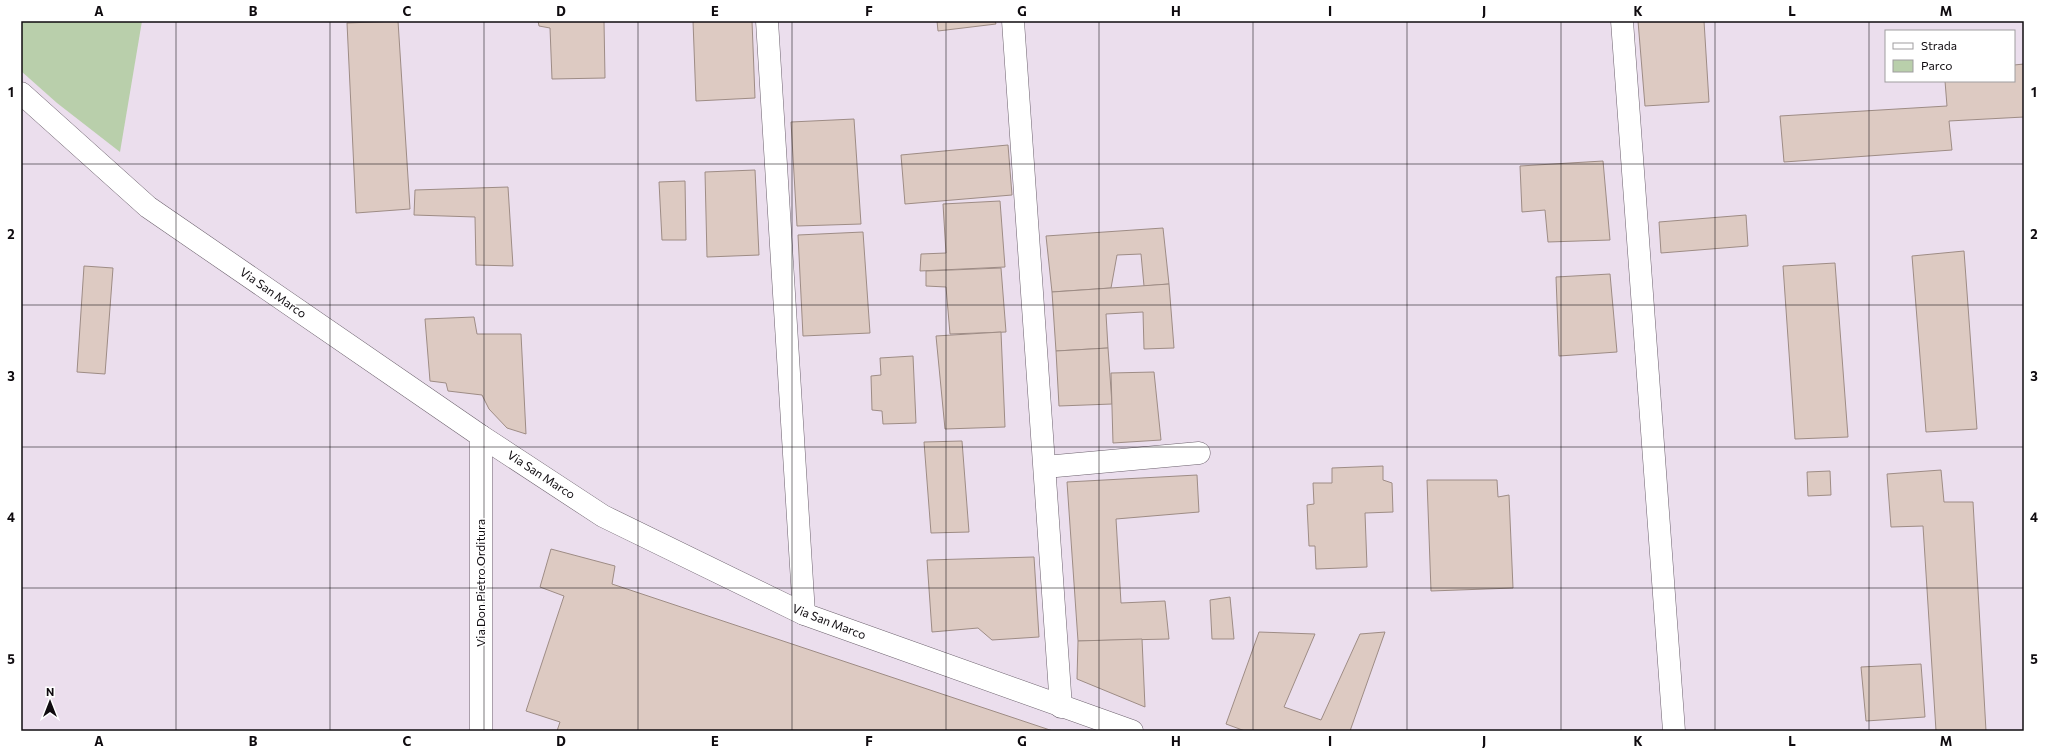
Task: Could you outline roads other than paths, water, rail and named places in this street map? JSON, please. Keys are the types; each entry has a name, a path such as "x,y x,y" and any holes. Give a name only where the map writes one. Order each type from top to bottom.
{"street":[{"path":"767,21 804,614"},
{"path":"1013,21 1061,707"},
{"path":"1622,21 1674,731"},
{"name":"Via San Marco","path":"21,93 148,207 481,436 603,516 804,614 1061,707 1132,731"},
{"name":"Via Don Pietro Orditura","path":"481,436 481,731"},
{"path":"1045,467 1199,453"}]}
